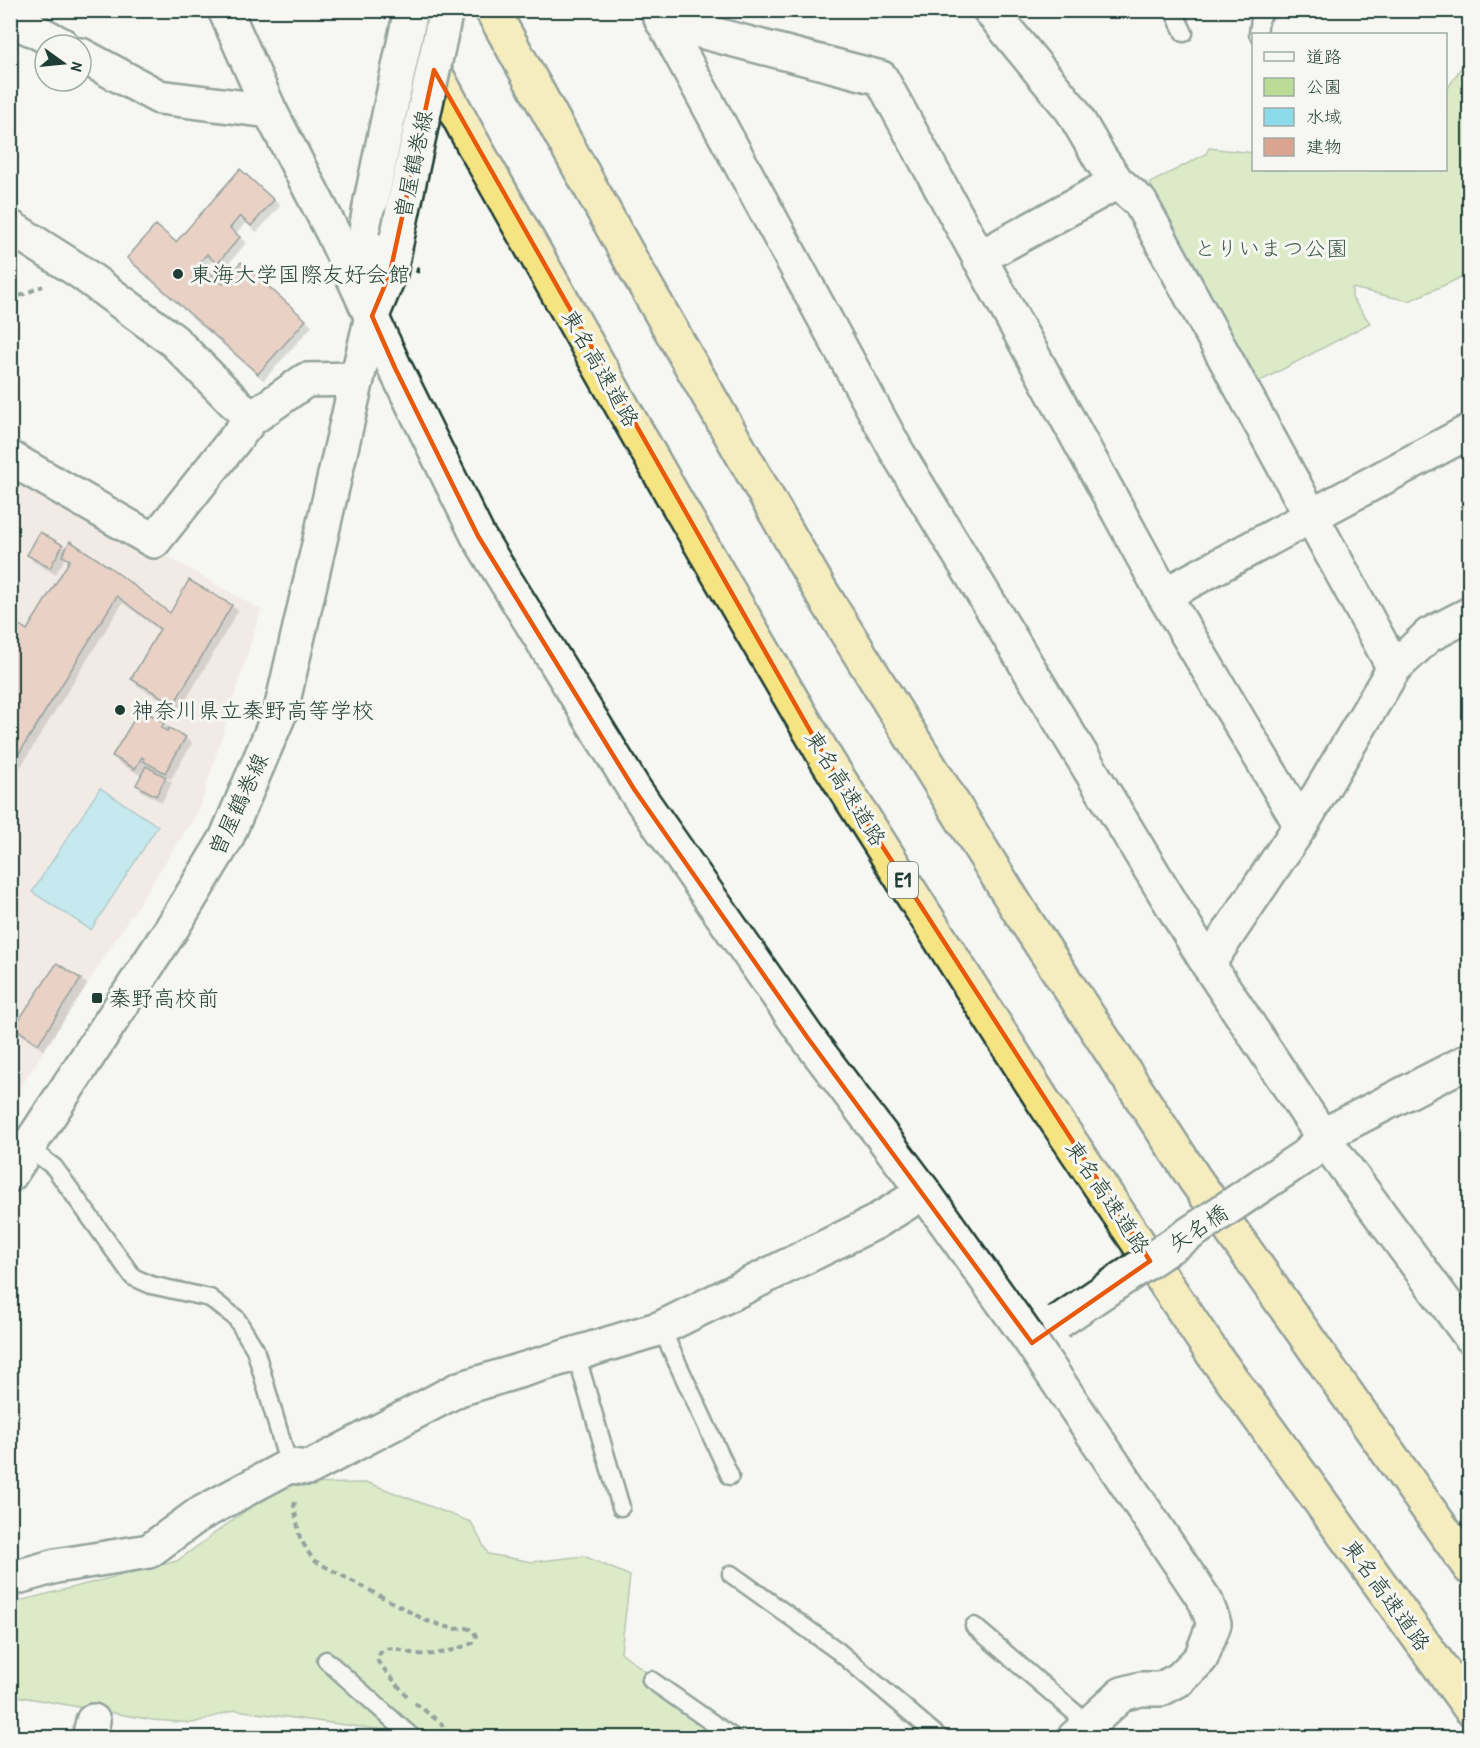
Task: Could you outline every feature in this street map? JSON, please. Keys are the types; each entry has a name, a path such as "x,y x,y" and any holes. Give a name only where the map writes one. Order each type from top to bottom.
{"highway":[{"name":"東名高速道路","path":"401,10 478,152 667,486 835,772 1045,1104 1211,1351 1470,1708"},
{"path":"492,10 633,264 819,588 1020,912 1194,1178 1470,1568"}],"street":[{"path":"225,10 270,111 333,233 395,368 478,536 634,789 807,1037 924,1192 1032,1343 1206,1602 1214,1624 1201,1658 1180,1679 1161,1689 1141,1689 1122,1694 1081,1731"},
{"name":"曽屋鶴巻線","path":"372,316 363,248 411,10"},
{"name":"曽屋鶴巻線","path":"10,1175 172,928 226,839 281,710 372,316 390,273 446,10"},
{"path":"990,10 1072,110 1117,182 1140,202 1310,518 1394,668"},
{"path":"660,16 880,78 1164,595 1300,825"},
{"path":"660,16 896,450 1208,964 1315,1145 1470,1336"},
{"path":"10,20 40,33"},
{"path":"93,62 159,98 270,111"},
{"path":"979,258 1117,182"},
{"path":"10,227 78,271 174,341 251,419"},
{"path":"10,458 154,541 251,419 306,380 357,379"},
{"path":"1164,595 1470,431"},
{"path":"1208,964 1300,825 1394,668 1429,635 1470,614"},
{"name":"矢名橋","path":"1032,1343 1058,1322 1315,1145 1470,1060"},
{"path":"10,1579 56,1566 149,1551 198,1515 459,1389 661,1328 874,1223 924,1192"}],"lane":[{"path":"1173,10 1184,33"},
{"path":"1258,33 1260,18 1267,10"},
{"path":"29,1148 54,1167 133,1277 151,1285 210,1298 236,1318 255,1349 299,1467"},
{"path":"661,1328 730,1476"},
{"path":"576,1354 621,1507"},
{"path":"730,1574 838,1651 940,1737"},
{"path":"974,1626 1081,1731"},
{"path":"326,1660 413,1737"},
{"path":"651,1680 734,1737"}],"path":[{"path":"299,1467 302,1478 294,1506 300,1538 313,1560 427,1621 454,1629 473,1630 476,1636 474,1643 446,1653 417,1654 390,1648 378,1655 378,1662 409,1697 442,1724 443,1730 438,1737"}],"highlighted area":[{"path":"434,70 828,762 1150,1261 1032,1343 807,1037 634,789 478,536 395,368 372,316 390,273"}],"shaded area":[{"name":"神奈川県立秦野高等学校","path":"11,467 261,610 199,810 11,1102"}],"green space":[{"name":"とりいまつ公園","path":"1469,55 1469,274 1409,301 1352,288 1352,298 1370,323 1253,385 1150,183 1206,154 1209,148 1252,153 1252,171 1447,171 1447,89"},
{"path":"369,1483 471,1522 488,1554 532,1562 584,1556 630,1576 621,1652 727,1737 442,1738 235,1710 193,1723 153,1720 11,1695 11,1603 177,1561 282,1484"}],"water":[{"path":"100,788 158,826 91,930 32,892"}],"building":[{"name":"東海大学国際友好会館","path":"240,169 274,200 251,226 240,216 230,228 240,237 217,264 207,254 199,263 223,284 241,262 306,320 258,374 127,258 156,225 176,242"},
{"path":"40,532 63,545 50,568 27,555"},
{"path":"70,541 111,568 170,613 189,580 232,605 174,704 131,679 160,629 117,596 10,768 10,657 15,649 10,646 10,619 27,630 70,560 62,556"},
{"path":"141,708 164,723 161,728 167,731 169,728 186,737 165,773 143,761 142,757 135,769 112,756"},
{"path":"146,766 166,777 156,796 136,785"},
{"path":"57,963 81,979 38,1044 14,1027"}],"place":[{"name":"東海大学国際友好会館","path":"178,274"},
{"name":"神奈川県立秦野高等学校","path":"120,710"},
{"name":"秦野高校前","path":"97,998"}]}
